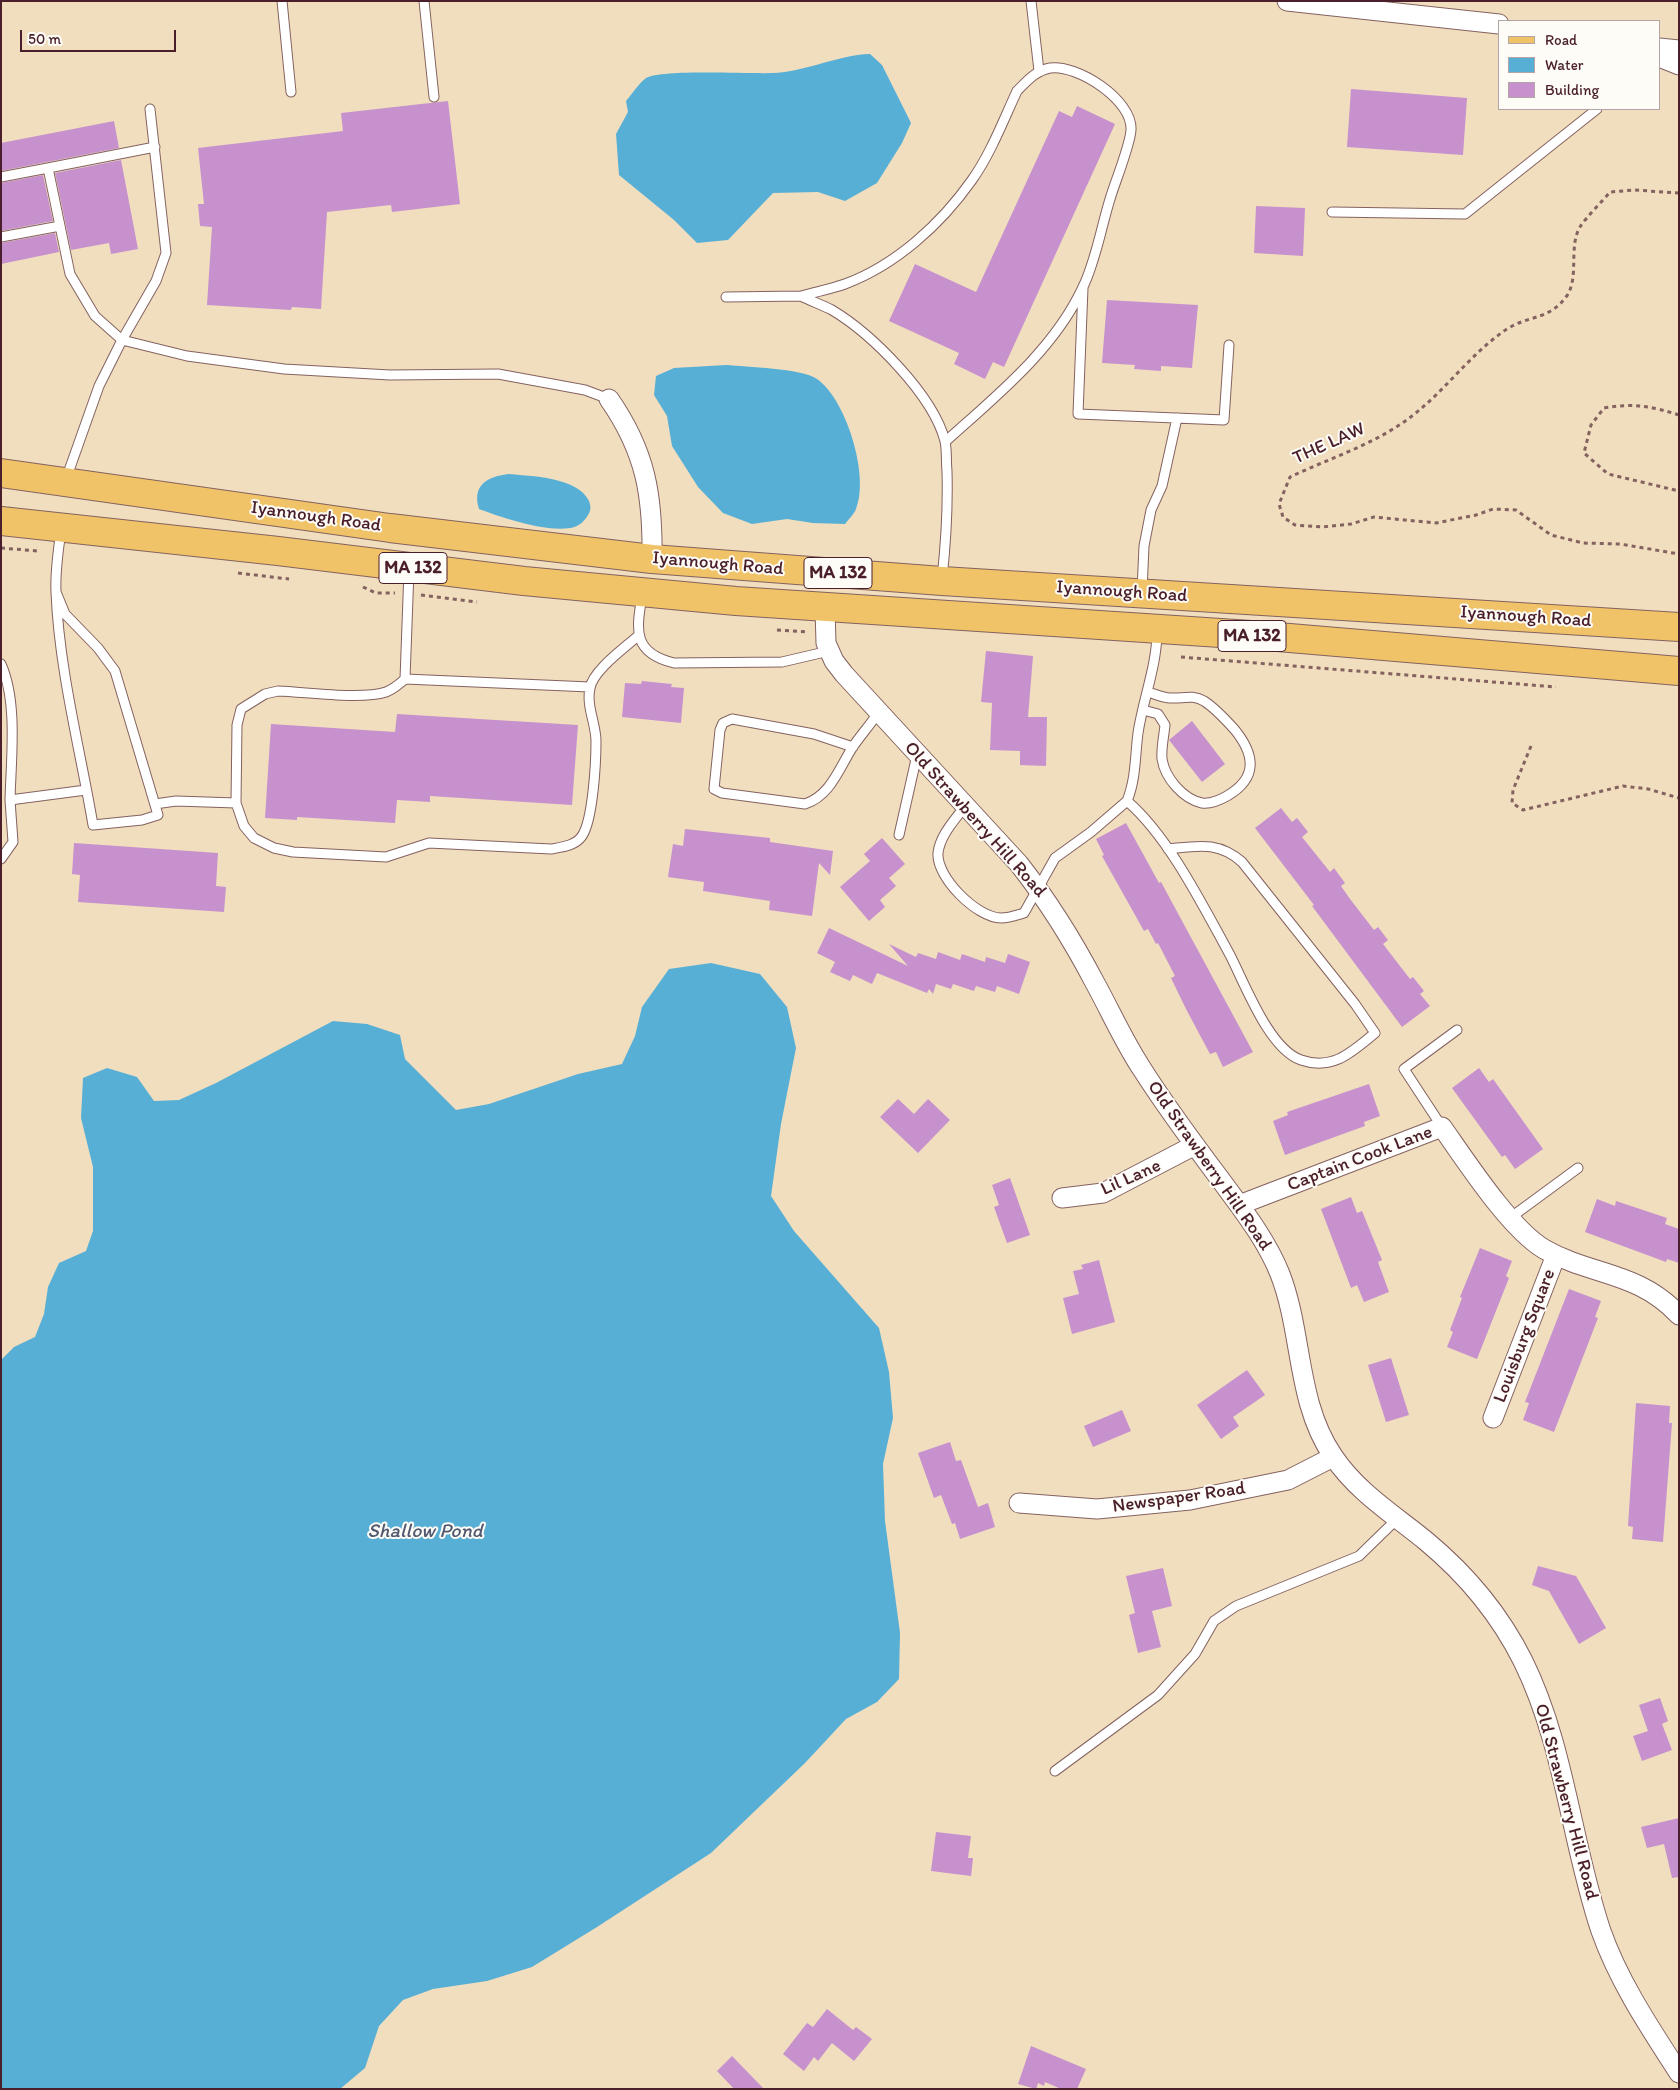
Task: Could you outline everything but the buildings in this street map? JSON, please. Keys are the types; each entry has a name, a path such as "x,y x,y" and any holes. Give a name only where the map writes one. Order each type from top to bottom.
{"main road":[{"name":"Iyannough Road","path":"1,473 390,528 652,559 942,581 1679,626"},
{"name":"Iyannough Road","path":"1,521 62,526 409,568 642,593 1157,642 1304,640 1679,671"}],"street":[{"path":"1287,1 1498,24"},
{"path":"1660,48 1679,50"},
{"path":"1660,57 1679,65"},
{"path":"609,399 631,436 646,475 653,514 652,559"},
{"name":"Old Strawberry Hill Road","path":"825,609 825,633 829,651 844,674 1019,864 1038,889 1074,944 1141,1067 1256,1228 1280,1275 1307,1394 1322,1438 1333,1456 1359,1488 1444,1557 1484,1598 1498,1617 1522,1660 1551,1734 1602,1933 1626,1988 1679,2074"},
{"name":"Captain Cook Lane","path":"1239,1205 1442,1127 1510,1218 1533,1241 1556,1255 1636,1283 1653,1292 1679,1315"},
{"name":"Lil Lane","path":"1062,1198 1103,1193 1195,1145"},
{"name":"Louisburg Square","path":"1493,1418 1556,1255"},
{"name":"Newspaper Road","path":"1019,1503 1097,1509 1190,1500 1288,1480 1333,1456"}],"lane":[{"path":"282,1 292,92"},
{"path":"424,1 434,97"},
{"path":"1031,1 1039,71"},
{"path":"726,298 801,296 845,284 880,267 903,252 948,210 973,179 1017,91 1039,71 1053,68 1068,71 1102,86 1119,100 1131,129 1084,286 1078,414 1224,420 1229,345"},
{"path":"65,481 99,386 151,289 166,253 150,109"},
{"path":"1332,212 1465,214 1596,110"},
{"path":"1,177 155,147"},
{"path":"48,168 70,274 95,316 122,340 187,356 284,369 390,375 498,374 585,390 609,399"},
{"path":"1,237 60,226"},
{"path":"945,442 1005,388 1031,360 1056,331 1084,286"},
{"path":"801,296 831,310 853,324 919,390 933,414 945,442 949,513 942,581"},
{"path":"1142,594 1144,546 1151,510 1162,486 1177,418"},
{"path":"56,592 65,614 98,648 115,671 158,815 142,820 92,826 61,646 56,592 58,553 62,526"},
{"path":"405,679 409,568"},
{"path":"642,593 638,617 639,635 647,652 656,658 674,663 782,662 829,651"},
{"path":"590,687 405,679 395,688 367,695 278,691 265,694 241,709 237,724 236,803 244,826 254,838 274,848 293,852 386,857 429,843 551,849 568,846 582,837 591,805 596,740 590,706 590,687 598,672 639,635"},
{"path":"964,806 944,836 938,856 941,866 956,890 977,910 1001,918 1024,913 1055,858 1091,832 1127,801 1132,788 1143,710 1157,642"},
{"path":"1,664 8,690 12,726 10,800 13,842 1,859"},
{"path":"1143,710 1158,714 1165,725 1162,748 1164,767 1175,785 1182,792 1200,802 1208,803 1226,796 1244,784 1248,777 1250,758 1246,746 1230,724 1203,701 1193,697 1170,698 1148,692"},
{"path":"853,747 814,734 732,719 723,723 720,730 714,789 722,793 805,804 816,800 827,790 853,747 878,713"},
{"path":"898,835 918,754"},
{"path":"10,800 86,790"},
{"path":"155,804 176,801 236,803"},
{"path":"1127,801 1145,816 1168,849 1230,955 1272,1034 1292,1055 1311,1062 1333,1061 1345,1058 1375,1033 1242,862 1232,853 1212,846 1168,849"},
{"path":"1442,1127 1404,1068 1458,1030"},
{"path":"1510,1218 1578,1168"},
{"path":"1056,1771 1158,1695 1195,1654 1214,1621 1236,1606 1359,1556 1397,1519"}],"path":[{"name":"THE LAW","path":"1679,193 1634,190 1610,192 1580,227 1568,295 1555,311 1508,328 1466,363 1413,416 1384,434 1290,477 1280,504 1284,517 1295,524 1322,527 1351,524 1374,517 1407,518 1436,523 1476,515 1493,509 1516,510 1551,535 1583,543 1620,544 1679,554"},
{"path":"1679,414 1655,407 1628,404 1604,408 1591,425 1584,453 1608,474 1679,491"},
{"path":"1,548 58,553"},
{"path":"236,573 295,579"},
{"path":"354,586 364,587 376,593"},
{"path":"1157,642 1566,688"},
{"path":"1531,746 1513,790 1512,804 1523,810 1623,786 1648,789 1679,798"}],"water":[{"path":"870,54 882,65 911,123 902,143 877,183 845,201 818,192 773,193 728,240 697,243 674,220 619,175 616,134 628,112 626,101 646,78 655,75 687,73 785,72 846,57"},
{"path":"726,365 799,372 817,379 828,389 846,420 853,439 860,478 860,495 856,509 845,524 813,523 787,519 752,524 723,513 698,487 672,446 667,416 654,395 656,376 674,368"},
{"path":"508,474 553,479 575,487 589,501 589,513 585,520 578,525 560,529 524,523 479,509 477,494 483,484 487,480"},
{"name":"Shallow Pond","path":"711,963 760,974 787,1007 796,1048 781,1124 771,1196 794,1231 879,1328 889,1372 893,1418 883,1464 885,1521 900,1633 899,1679 877,1702 846,1719 805,1763 711,1853 597,1927 532,1967 487,1981 433,1989 403,2000 379,2026 365,2068 340,2089 1,2089 1,1360 14,1347 35,1337 44,1314 48,1287 59,1263 86,1251 93,1231 93,1167 81,1118 83,1078 107,1068 137,1077 154,1101 179,1100 216,1083 333,1021 367,1024 400,1035 405,1059 456,1110 489,1104 578,1074 622,1064 635,1036 642,1007 669,969"}]}
